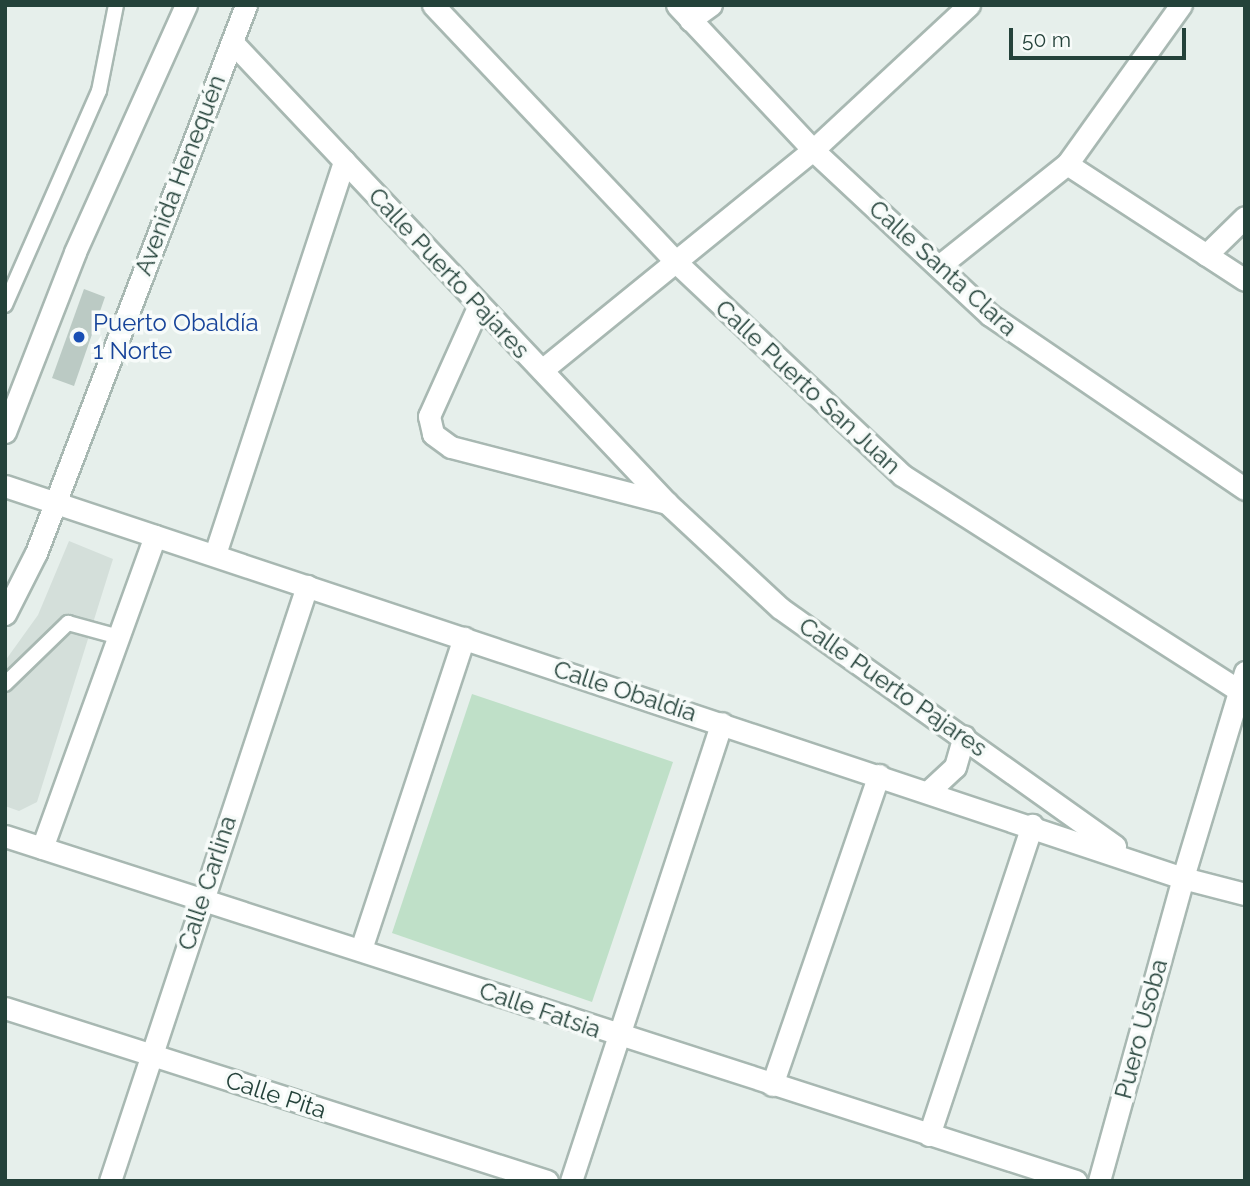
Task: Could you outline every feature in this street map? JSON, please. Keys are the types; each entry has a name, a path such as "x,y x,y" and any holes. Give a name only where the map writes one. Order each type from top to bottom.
{"street":[{"path":"5,432 75,253 186,5"},
{"name":"Avenida Henequén","path":"5,614 55,502 246,5"},
{"name":"Calle Puerto San Juan","path":"433,5 676,262 902,475 1242,686"},
{"path":"683,12 711,5"},
{"path":"542,370 813,150 969,5"},
{"path":"939,266 1067,164 1181,5"},
{"name":"Calle Santa Clara","path":"683,12 813,150 1026,343 1245,489"},
{"name":"Calle Puerto Pajares","path":"232,42 667,503 780,608 964,736 1130,857"},
{"path":"215,554 344,162"},
{"path":"1067,164 1245,280"},
{"path":"1206,255 1245,217"},
{"name":"Calle Puerto Pajares","path":"479,305 429,416 433,434 451,447 667,503"},
{"name":"Calle Obaldía","path":"5,486 1130,857 1183,878 1245,894"},
{"path":"42,848 155,536"},
{"name":"Calle Carlina","path":"110,1181 200,900 307,586"},
{"path":"361,950 464,638"},
{"name":"Puero Usoba","path":"1099,1181 1183,878 1242,686"},
{"path":"571,1181 622,1038 722,723"},
{"path":"929,791 955,767 964,736"},
{"path":"772,1085 879,775"},
{"path":"929,1135 1032,825"},
{"name":"Calle Fatsia","path":"5,836 361,950 622,1038 1076,1181"},
{"name":"Calle Pita","path":"5,1008 547,1181"}],"lane":[{"path":"5,305 99,91 116,5"},
{"path":"5,684 68,623 119,637"}],"shaded area":[{"path":"69,541 113,559 37,802 19,811 5,806 5,661 38,615"}],"green space":[{"path":"472,694 673,762 592,1002 392,933"}],"building":[{"name":"Puerto Obaldía 1 Norte","path":"84,289 105,297 74,386 52,378"}],"place":[{"name":"Puerto Obaldía 1 Norte","path":"79,337"}]}
